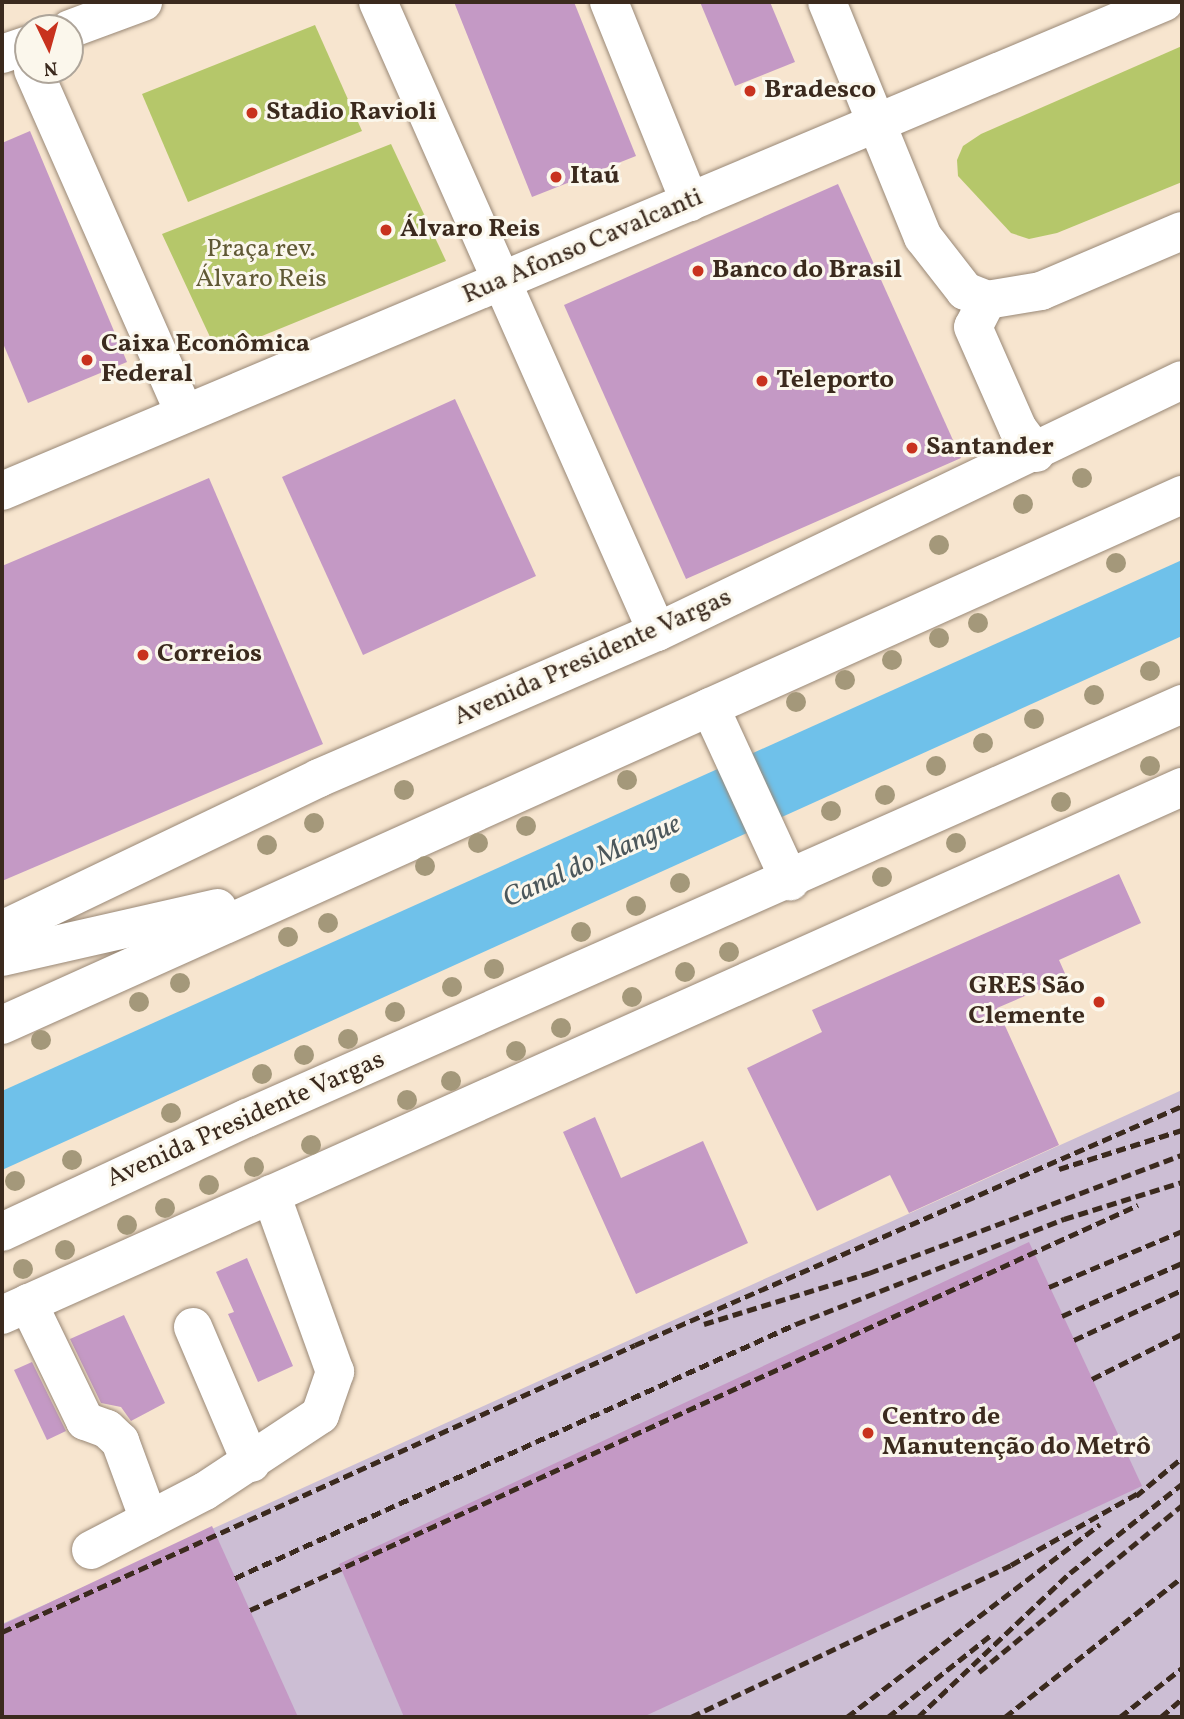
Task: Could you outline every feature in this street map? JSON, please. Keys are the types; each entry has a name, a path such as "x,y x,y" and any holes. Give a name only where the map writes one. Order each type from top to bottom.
{"main road":[{"path":"84,24 143,2"},
{"path":"378,2 657,632"},
{"path":"608,2 690,202"},
{"path":"827,2 923,237 965,291 987,300 1041,291 1182,231"},
{"name":"Rua Afonso Cavalcanti","path":"2,491 184,412 502,282 1164,2"},
{"path":"36,84 184,412"},
{"path":"987,300 973,327 1018,429 1036,453"},
{"name":"Avenida Presidente Vargas","path":"2,930 319,778 657,632 1036,453 1182,380"},
{"path":"2,1025 295,891 1182,495"},
{"name":"Avenida Presidente Vargas","path":"2,1232 247,1118 790,881 1182,704"},
{"path":"710,707 790,881"},
{"path":"149,1520 120,1440 107,1429 85,1421 15,1309 1182,787"},
{"path":"2,957 295,891"},
{"path":"91,1550 251,1463 320,1415 335,1371 271,1194"},
{"path":"193,1327 251,1463"}],"shaded area":[{"path":"1182,1090 1182,1717 2,1717 2,1624"}],"green space":[{"name":"Stadio Ravioli","path":"315,25 362,131 188,202 142,94"},
{"path":"1182,46 1182,182 1057,233 1029,239 1011,233 958,176 957,160 963,146 981,134"},
{"name":"Praça rev. Álvaro Reis","path":"391,144 446,261 218,354 162,234"}],"water":[{"name":"Canal do Mangue","path":"1182,560 1182,636 2,1170 2,1091"}],"building":[{"path":"454,2 574,2 636,156 532,197"},
{"path":"700,2 770,2 795,62 735,86"},
{"path":"30,131 127,362 28,403 2,341 2,143"},
{"name":"Teleporto","path":"838,184 961,458 686,579 564,305"},
{"path":"455,399 536,576 363,655 282,477"},
{"name":"Correios","path":"209,478 323,744 2,881 2,566"},
{"path":"1119,874 1141,923 1059,960 1067,978 997,1008 1059,1145 909,1213 890,1175 817,1211 747,1068 822,1032 812,1010"},
{"path":"595,1117 621,1178 703,1141 748,1243 636,1294 563,1132"},
{"name":"Centro de Manutenção do Metrô","path":"1029,1242 1142,1486 643,1717 404,1717 339,1564"},
{"path":"247,1258 293,1366 258,1382 228,1314 234,1312 216,1272"},
{"path":"124,1315 165,1403 131,1421 121,1407 101,1403 70,1339"},
{"path":"32,1362 66,1431 47,1440 14,1370"},
{"path":"212,1526 298,1717 2,1717 2,1625"}],"railway":[{"path":"2,1632 635,1345 1182,1106"},
{"path":"1059,1169 1182,1130"},
{"path":"704,1324 869,1273 1182,1155"},
{"path":"235,1578 796,1324 1064,1219 1182,1182"},
{"path":"250,1610 1138,1205"},
{"path":"1049,1287 1182,1231"},
{"path":"1062,1316 1182,1263"},
{"path":"1074,1340 1182,1290"},
{"path":"1092,1379 1182,1334"},
{"path":"1136,1496 1182,1458"},
{"path":"918,1717 1070,1573 1182,1484"},
{"path":"691,1717 1011,1565 1142,1491"},
{"path":"979,1672 1182,1505"},
{"path":"847,1717 1100,1524"},
{"path":"1005,1717 1182,1577"},
{"path":"888,1717 990,1636"},
{"path":"1120,1717 1182,1668"},
{"path":"1161,1717 1182,1699"}],"place":[{"name":"Bradesco","path":"750,91"},
{"name":"Stadio Ravioli","path":"252,113"},
{"name":"Itaú","path":"556,177"},
{"name":"Álvaro Reis","path":"386,230"},
{"name":"Banco do Brasil","path":"698,271"},
{"name":"Caixa Econômica Federal","path":"87,360"},
{"name":"Teleporto","path":"762,381"},
{"name":"Santander","path":"912,448"},
{"name":"Correios","path":"143,655"},
{"name":"GRES São Clemente","path":"1099,1002"},
{"name":"Centro de Manutenção do Metrô","path":"868,1433"}]}
